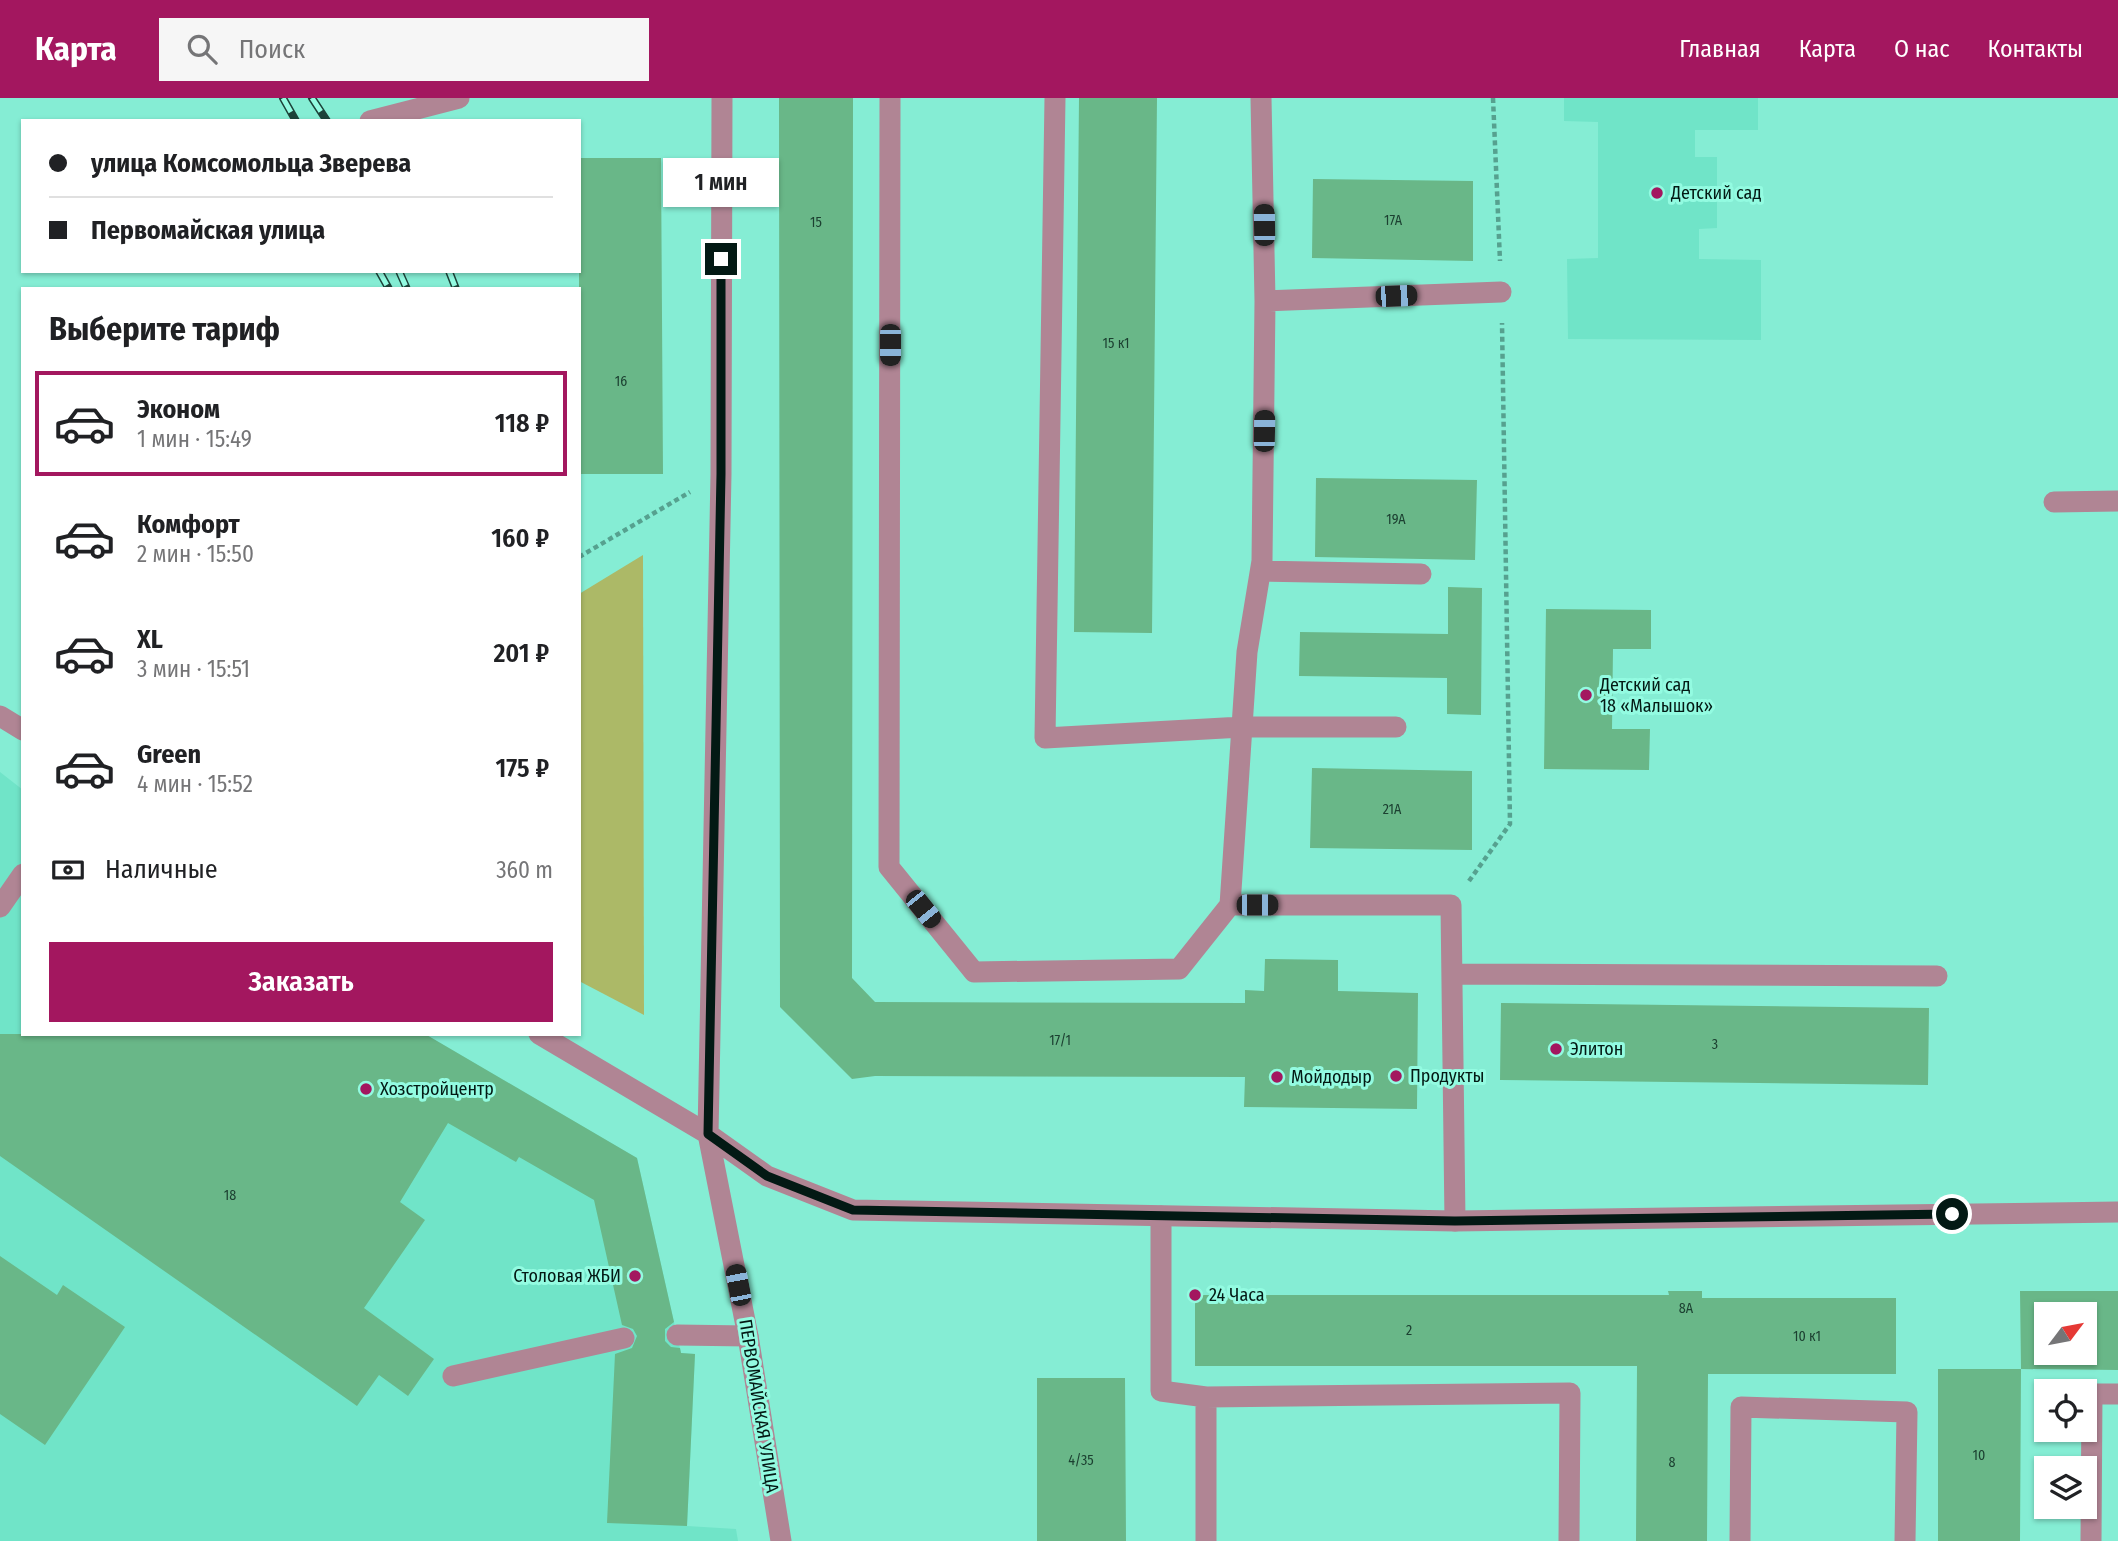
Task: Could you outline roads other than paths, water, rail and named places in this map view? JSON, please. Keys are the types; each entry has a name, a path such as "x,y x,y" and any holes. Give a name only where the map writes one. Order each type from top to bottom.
{"street":[{"path":"378,119 459,98"},
{"name":"ПЕРВОМАЙСКАЯ УЛИЦА","path":"722,98 721,474 708,1134 748,1336 781,1541"},
{"path":"890,98 889,867 974,972 1179,969 1230,905 1247,652 1261,571 1265,301 1261,98"},
{"path":"1055,98 1045,738 1242,727 1396,727"},
{"path":"1265,301 1501,292"},
{"path":"2054,502 2118,501"},
{"path":"1261,571 1421,574"},
{"path":"0,716 21,729"},
{"path":"0,907 21,877"},
{"path":"1230,905 1451,905 1455,1221"},
{"path":"1452,974 1937,976"},
{"path":"541,1036 708,1134 767,1176 853,1210 1455,1221 2118,1212"},
{"path":"1161,1216 1161,1391 1206,1397 1570,1393 1569,1541"},
{"path":"677,1335 748,1336"},
{"path":"453,1376 624,1338"},
{"path":"2091,1541 2092,1394 2118,1394"},
{"path":"1206,1397 1206,1541"},
{"path":"1740,1541 1741,1407 1907,1412 1905,1541"}],"railway":[{"path":"283,98 295,119"},
{"path":"312,98 326,119"},
{"path":"380,273 388,287"},
{"path":"400,273 406,287"},
{"path":"450,273 455,287"}],"place":[{"name":"Детский сад","path":"1657,193"},
{"name":"Детский сад 18 «Малышок»","path":"1586,695"},
{"name":"Элитон","path":"1556,1049"},
{"name":"Продукты","path":"1396,1076"},
{"name":"Мойдодыр","path":"1277,1077"},
{"name":"Хозстройцентр","path":"366,1089"},
{"name":"Столовая ЖБИ","path":"635,1276"},
{"name":"24 Часа","path":"1195,1295"}]}
